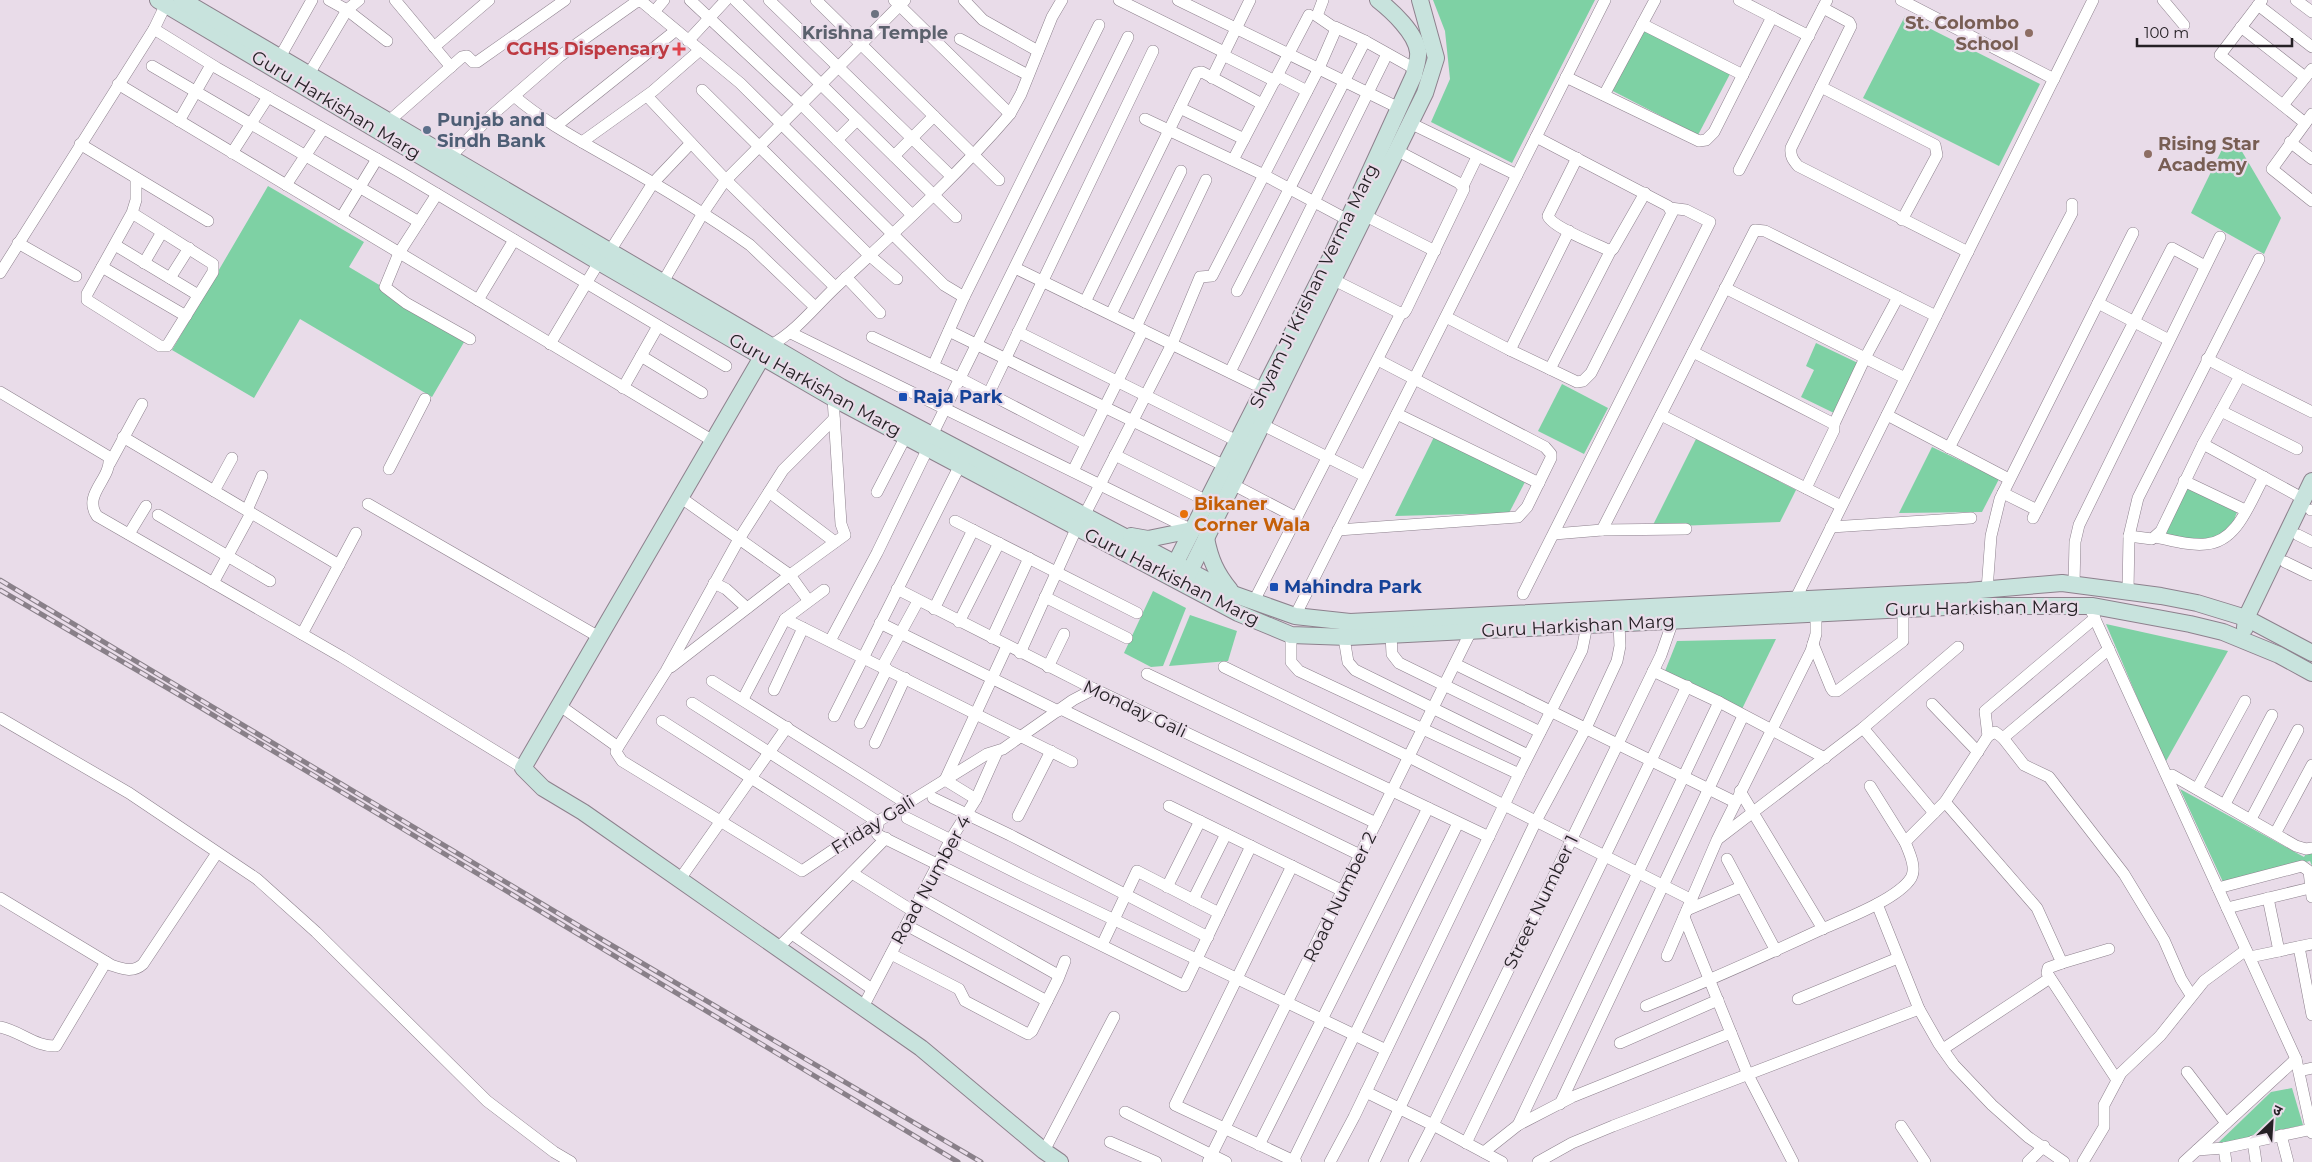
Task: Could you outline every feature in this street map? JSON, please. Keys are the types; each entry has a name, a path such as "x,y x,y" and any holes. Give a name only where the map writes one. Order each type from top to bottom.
{"main road":[{"name":"Guru Harkishan Marg","path":"182,0 450,157 604,257 663,282 833,398 906,436 930,442 960,465 1081,521 1119,534 1243,616 1291,635 1344,638 1619,624 1676,613 1795,600 1987,590 2062,583 2197,603 2251,620 2312,653"},
{"name":"Shyam Ji Krishan Verma Marg","path":"1199,534 1207,501 1348,220 1414,75 1418,52 1406,27 1390,9 1378,0"},
{"name":"Shyam Ji Krishan Verma Marg","path":"1179,574 1199,534 1232,484 1425,93 1436,58 1420,0"},
{"name":"Guru Harkishan Marg","path":"162,2 764,350 840,387 930,442 1179,574 1295,616 1350,622 1676,613 1816,614 1986,606 2092,612 2190,624 2244,640 2312,673"},
{"path":"764,350 523,768 543,788 584,812 921,1048 1044,1151 1060,1162"},
{"path":"2251,620 2285,562 2305,539 2312,482"},
{"path":"2244,640 2251,620 2310,506"},
{"path":"1119,534 1148,539 1199,534 1218,576 1233,594"}],"street":[{"path":"280,57 312,0"},
{"path":"329,0 347,10 387,41"},
{"path":"309,74 347,10 359,0"},
{"path":"388,121 464,55 474,63 477,62 565,0"},
{"path":"654,12 664,0"},
{"path":"690,0 800,104 912,215"},
{"path":"688,41 709,16 726,0"},
{"path":"735,0 956,217"},
{"path":"769,0 951,176"},
{"path":"816,0 861,42 999,180"},
{"path":"964,0 982,20 1038,51"},
{"path":"764,350 791,333 815,307 933,195 1010,114 1052,17 1062,0"},
{"path":"1119,0 1224,54 1307,91"},
{"path":"1178,0 1346,80 1399,108"},
{"path":"1212,78 1250,0"},
{"path":"1323,0 1317,16 1335,28 1365,41 1415,68"},
{"path":"1295,616 1605,0"},
{"path":"1604,95 1655,0"},
{"path":"1739,0 1809,36"},
{"path":"1902,0 2054,79"},
{"path":"1922,11 1928,0"},
{"path":"1795,600 2094,0"},
{"path":"2163,0 2184,25"},
{"path":"2296,0 2312,12"},
{"path":"434,47 486,1"},
{"path":"450,157 514,96 560,56 636,2 641,1 740,83 944,285 964,297"},
{"path":"663,282 703,212 726,180 821,84 899,1 1010,114"},
{"path":"0,273 154,29 162,2"},
{"path":"401,2 451,67"},
{"path":"2312,47 2260,3 2221,53 2221,56 2283,105 2309,120 2290,142 2272,169 2312,201"},
{"path":"1739,170 1825,4 1852,26 1791,148 1790,154 1793,160 1798,166 1968,252"},
{"path":"1233,160 1309,15"},
{"path":"1566,77 1699,141 1706,140 1714,132 1772,17"},
{"path":"1642,24 1743,75"},
{"path":"933,366 964,297 1099,25"},
{"path":"2242,26 2309,73 2283,105"},
{"path":"1020,653 1081,521 1172,344 1200,277 1211,277 1319,68 1335,28"},
{"path":"154,29 212,65 377,159 726,366"},
{"path":"556,126 675,31"},
{"path":"830,641 877,553 1128,37"},
{"path":"960,39 1028,75"},
{"path":"1237,291 1365,41"},
{"path":"582,142 647,96 700,50"},
{"path":"989,393 1005,357 1044,282 1153,51"},
{"path":"1230,372 1387,54"},
{"path":"179,121 212,65"},
{"path":"152,66 419,222"},
{"path":"1085,302 1197,73 1202,72 1262,104"},
{"path":"118,84 713,441"},
{"path":"1821,87 1935,145 1937,155 1902,220"},
{"path":"702,90 869,255 897,279"},
{"path":"514,96 582,142 703,212 750,245 815,307"},
{"path":"647,96 726,180 835,288"},
{"path":"232,153 268,97"},
{"path":"1180,108 1244,139"},
{"path":"894,156 934,116"},
{"path":"1145,119 1264,175 1348,220"},
{"path":"837,140 857,120"},
{"path":"1410,123 1517,176"},
{"path":"286,185 323,129"},
{"path":"1523,594 1710,222 1686,210 1670,208 1536,137"},
{"path":"2290,142 2312,159"},
{"path":"550,344 586,283 653,183 692,143"},
{"path":"80,144 208,221"},
{"path":"1396,150 1463,186"},
{"path":"1254,602 1401,314 1406,310 1463,194 1463,186 1477,157"},
{"path":"1577,158 1548,216 1553,222 1569,231 1611,250"},
{"path":"341,218 377,159"},
{"path":"1111,314 1181,170"},
{"path":"132,213 210,260 214,268 170,344 167,346 160,346 86,300 87,294 132,213 136,200 136,178"},
{"path":"1073,471 1118,380 1206,180"},
{"path":"1550,369 1611,250 1615,247 1644,193"},
{"path":"436,194 399,253 385,288 406,303 470,339"},
{"path":"1950,448 2072,213 2072,204"},
{"path":"1446,317 1577,382 1587,379 1672,213 1670,208"},
{"path":"1364,215 1435,251"},
{"path":"1602,530 1752,233 1759,229 1936,316"},
{"path":"1510,350 1569,231"},
{"path":"144,263 162,232"},
{"path":"1987,590 1991,536 2002,493 2133,233"},
{"path":"2074,584 2075,542 2078,525 2220,237"},
{"path":"478,300 514,240"},
{"path":"18,243 76,276"},
{"path":"115,245 198,295"},
{"path":"170,278 189,248"},
{"path":"2002,493 2035,514 2172,248 2206,266"},
{"path":"2128,592 2129,536 2138,498 2259,259"},
{"path":"102,267 186,316"},
{"path":"1015,268 1264,389"},
{"path":"846,277 880,314"},
{"path":"1332,279 1401,314"},
{"path":"1725,288 1906,378"},
{"path":"1806,488 1834,430 1834,424 1898,297"},
{"path":"2098,303 2169,340"},
{"path":"623,388 658,326"},
{"path":"949,331 1225,466"},
{"path":"1018,332 1238,441"},
{"path":"791,333 1199,534"},
{"path":"872,337 961,379 1086,444"},
{"path":"1693,352 1834,424"},
{"path":"641,356 702,392"},
{"path":"2207,359 2312,412"},
{"path":"1338,530 1518,517 1527,508 1551,458 1548,450 1378,360"},
{"path":"2156,537 2161,531 2184,481 2240,376"},
{"path":"0,392 103,452 109,457 110,463"},
{"path":"666,671 845,535 841,524 833,398"},
{"path":"389,469 425,399"},
{"path":"142,404 110,463 92,506 97,516 302,634 523,768"},
{"path":"2221,411 2297,449"},
{"path":"1397,414 1539,483"},
{"path":"1661,415 1841,506"},
{"path":"1887,415 2009,479"},
{"path":"721,821 622,761 616,752 666,671 739,539 783,470 834,419"},
{"path":"1261,424 1365,476"},
{"path":"877,492 906,436"},
{"path":"123,437 339,565"},
{"path":"2203,444 2264,477 2310,506"},
{"path":"1115,455 1207,501"},
{"path":"214,491 232,458"},
{"path":"834,716 960,465"},
{"path":"213,583 249,512 262,476"},
{"path":"2129,536 2156,537 2206,544 2221,541 2233,532 2264,477"},
{"path":"2184,481 2245,510"},
{"path":"1232,484 1297,518"},
{"path":"769,492 835,542"},
{"path":"680,497 790,575 808,600"},
{"path":"368,504 599,637"},
{"path":"129,534 146,506"},
{"path":"158,515 270,581"},
{"path":"1832,526 1971,518"},
{"path":"955,521 1137,613"},
{"path":"1554,534 1602,530 1686,529"},
{"path":"934,609 973,530"},
{"path":"302,634 356,533"},
{"path":"960,622 999,543"},
{"path":"992,638 1029,558"},
{"path":"2285,562 2312,575"},
{"path":"714,583 726,589 747,608"},
{"name":"Monday Gali","path":"897,589 1048,667 1376,823"},
{"path":"742,699 785,618 824,590"},
{"path":"1045,597 1127,638"},
{"path":"860,723 900,633 918,601"},
{"path":"1813,644 1833,691 1837,691 1903,641 1903,609"},
{"path":"1988,736 1984,711 2092,612 2296,1058 2312,1130 2253,1141 2192,1157"},
{"name":"Street Number 1","path":"1414,1162 1653,670 1676,613"},
{"path":"1667,956 1717,840 1813,644 1816,614"},
{"path":"785,618 1072,762"},
{"path":"880,623 992,679 1360,855"},
{"path":"1374,1162 1536,821 1586,728 1617,662 1620,646 1619,624"},
{"path":"1330,1162 1506,805 1528,755 1582,650 1587,625"},
{"path":"774,690 803,628"},
{"name":"Road Number 2","path":"1210,1158 1471,631"},
{"path":"1048,667 1064,634"},
{"path":"1291,635 1291,662 1299,671 1519,774"},
{"path":"1391,635 1394,659 1540,732"},
{"path":"1344,638 1348,662 1355,670 1528,755"},
{"path":"976,799 945,780 1007,646"},
{"path":"1717,840 1863,728 1958,647"},
{"path":"2003,738 2109,650"},
{"path":"1455,664 1709,788 1738,797 1753,814 1823,929"},
{"path":"1224,667 1506,805 1663,886 1687,909 1710,981 1748,1075 1793,1162"},
{"path":"1653,670 1719,702 1825,758"},
{"path":"1148,674 1489,837"},
{"path":"875,744 905,678"},
{"path":"712,681 906,804"},
{"path":"1466,1143 1687,686"},
{"name":"Friday Gali","path":"721,821 802,871 876,821 987,754 997,752 1094,689"},
{"path":"2197,789 2245,701"},
{"path":"1518,1125 1719,702"},
{"path":"692,703 876,821 878,825 876,833 1184,986 1251,846"},
{"path":"1932,704 1978,752"},
{"path":"559,705 618,747"},
{"path":"1560,1104 1743,716"},
{"path":"2225,804 2272,716"},
{"path":"0,718 129,793 257,879 316,932 487,1101 554,1152 571,1162"},
{"path":"662,721 848,840"},
{"path":"680,879 787,727"},
{"path":"1863,728 1934,813"},
{"path":"2251,819 2298,730"},
{"path":"1905,842 1945,802 1988,736 1996,732 2024,765 2049,777 2124,874 2164,940 2181,979 2191,995"},
{"path":"1018,816 1051,751"},
{"name":"Road Number 4","path":"863,1008 937,864 976,799 997,752"},
{"path":"2276,832 2312,765"},
{"path":"2172,775 2302,848 2312,848"},
{"path":"1646,1006 1710,981 1877,904 1906,884 1912,876 1913,867 1905,842 1870,786"},
{"path":"933,798 1010,834 1208,937"},
{"path":"1945,802 2037,908 2062,963"},
{"path":"1169,806 1343,891"},
{"path":"1259,1146 1428,808"},
{"path":"907,818 1025,878 1386,1050"},
{"path":"1167,886 1200,821"},
{"path":"1292,866 1175,1105 1224,1130 1294,1161 1458,823"},
{"path":"1193,900 1226,834"},
{"path":"778,948 886,838"},
{"path":"0,898 106,962 132,970 143,964 218,853"},
{"path":"1727,859 1776,951"},
{"path":"2218,888 2302,866 2309,871 2311,892 2268,898 2227,908"},
{"path":"1102,945 1137,871 1219,913"},
{"path":"852,873 913,912"},
{"path":"1687,909 1741,887"},
{"path":"920,898 1058,975"},
{"path":"2268,898 2279,951"},
{"path":"1877,904 1919,1009 1954,1065 1992,1105 2028,1137 2044,1146 2064,1162"},
{"path":"906,925 1047,1001"},
{"path":"792,934 872,989"},
{"path":"2083,1162 2104,1127 2104,1105 2121,1073 2160,1036 2204,981 2248,954 2279,951 2312,944"},
{"path":"2299,947 2309,981 2312,1011"},
{"path":"2109,950 2062,963 2047,970 2050,978 2117,1080"},
{"path":"891,954 959,989 965,1001 1025,1034 1032,1031 1065,960"},
{"path":"1798,999 1898,958"},
{"path":"0,1028 11,1030 42,1045 56,1046 106,962"},
{"path":"1943,1049 2050,978"},
{"path":"1620,1043 1718,1000"},
{"path":"1538,1162 1572,1143 1919,1009"},
{"path":"1044,1151 1114,1017"},
{"path":"1484,1152 1518,1125 1560,1104 1731,1032"},
{"path":"2192,1157 2296,1058"},
{"path":"2299,1071 2312,1068"},
{"path":"2299,1071 2312,1082"},
{"path":"2187,1072 2226,1123"},
{"path":"1366,1092 1502,1162"},
{"path":"1125,1112 1210,1158 1226,1162"},
{"path":"1901,1126 1925,1162"},
{"path":"2281,1135 2288,1162"},
{"path":"2253,1141 2256,1162"},
{"path":"1110,1142 1156,1162"},
{"path":"2028,1162 2044,1146"},
{"path":"2224,1148 2226,1162"}],"green space":[{"path":"1433,0 1595,0 1512,163 1431,122 1450,79 1445,31"},
{"path":"1905,16 2040,84 1999,166 1863,98"},
{"path":"1641,28 1730,74 1698,135 1609,89"},
{"path":"2229,135 2237,143 2281,218 2264,254 2191,213"},
{"path":"268,186 364,242 349,267 467,337 432,397 300,319 254,398 172,350"},
{"path":"1816,343 1860,364 1836,414 1801,397 1814,370 1806,366"},
{"path":"1562,384 1608,408 1584,454 1538,431"},
{"path":"1434,437 1525,482 1509,513 1395,516"},
{"path":"1696,439 1796,490 1780,522 1652,527"},
{"path":"1932,447 1999,479 1982,512 1899,513"},
{"path":"2188,485 2238,510 2230,529 2221,537 2205,542 2188,540 2164,533"},
{"path":"1153,591 1186,608 1163,666 1151,667 1124,653"},
{"path":"1190,615 1237,631 1228,661 1169,666"},
{"path":"2106,624 2228,651 2165,763"},
{"path":"1776,639 1742,709 1665,671 1677,641"},
{"path":"2180,789 2304,857 2312,843 2312,866 2310,861 2223,882"},
{"path":"2292,1088 2303,1125 2217,1144 2271,1092"}],"railway":[{"path":"0,580 596,936 981,1162"},
{"path":"0,590 193,703 958,1162"}],"place":[{"name":"Krishna Temple","path":"875,14"},
{"name":"St. Colombo School","path":"2029,33"},
{"name":"CGHS Dispensary","path":"679,49"},
{"name":"Punjab and Sindh Bank","path":"427,130"},
{"name":"Rising Star Academy","path":"2148,154"},
{"name":"Raja Park","path":"903,397"},
{"name":"Bikaner Corner Wala","path":"1184,514"},
{"name":"Mahindra Park","path":"1274,587"}]}
